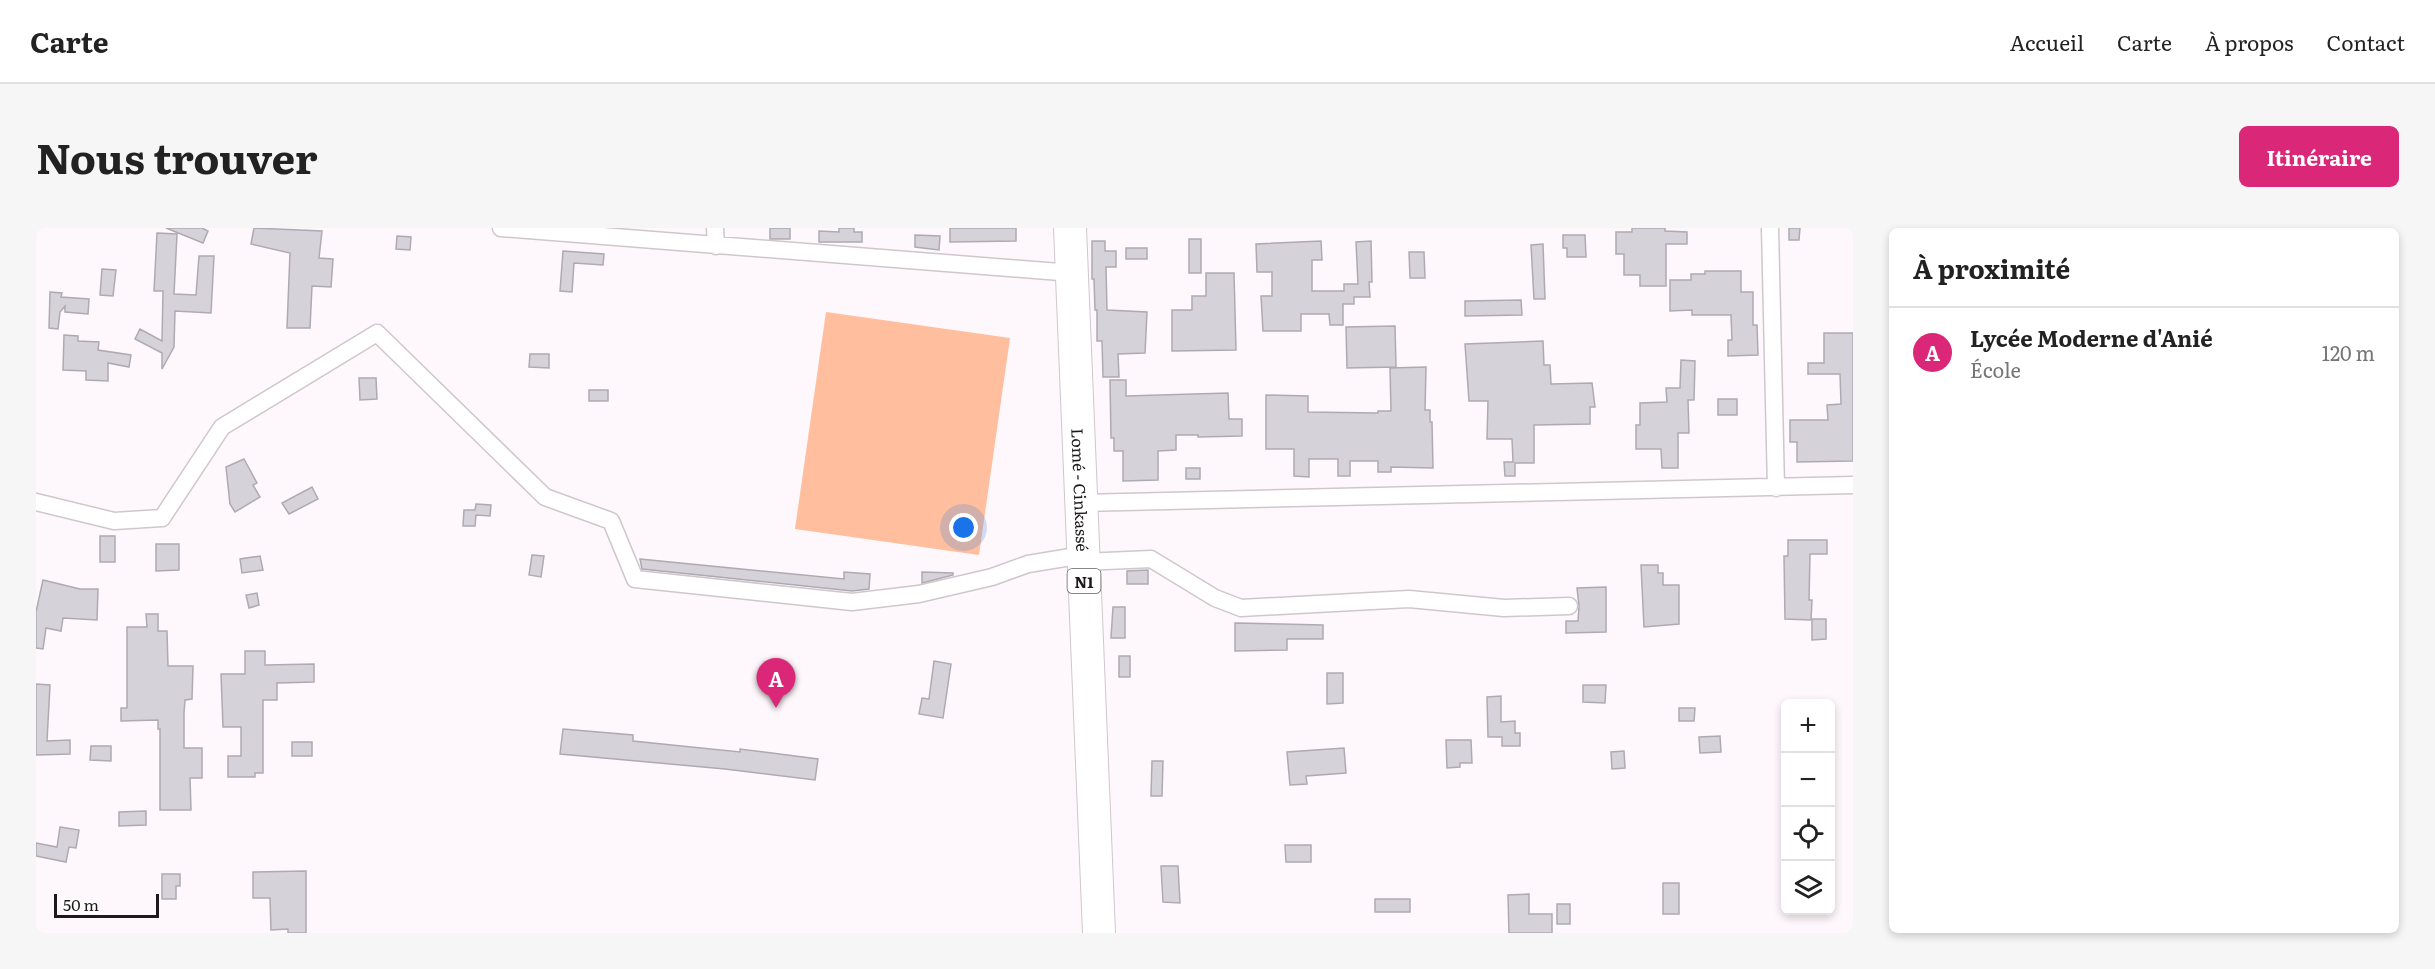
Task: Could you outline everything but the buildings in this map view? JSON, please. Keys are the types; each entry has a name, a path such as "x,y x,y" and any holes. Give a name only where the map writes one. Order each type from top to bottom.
{"highway":[{"name":"Lomé - Cinkassé","path":"1070,228 1099,933"}],"street":[{"path":"501,228 1072,273"},
{"path":"715,228 716,246"},
{"path":"1770,228 1776,488"},
{"path":"36,502 114,521 162,518 222,427 376,333 545,498 611,521 635,579 852,602 919,594 992,577 1028,564 1083,559 1151,559 1215,598 1241,608 1409,599 1504,608 1569,606"},
{"path":"1081,503 1853,485"}],"shaded area":[{"path":"826,312 1010,338 979,555 795,529"}],"place":[{"name":"Lycée Moderne d'Anié","path":"776,708"}]}
